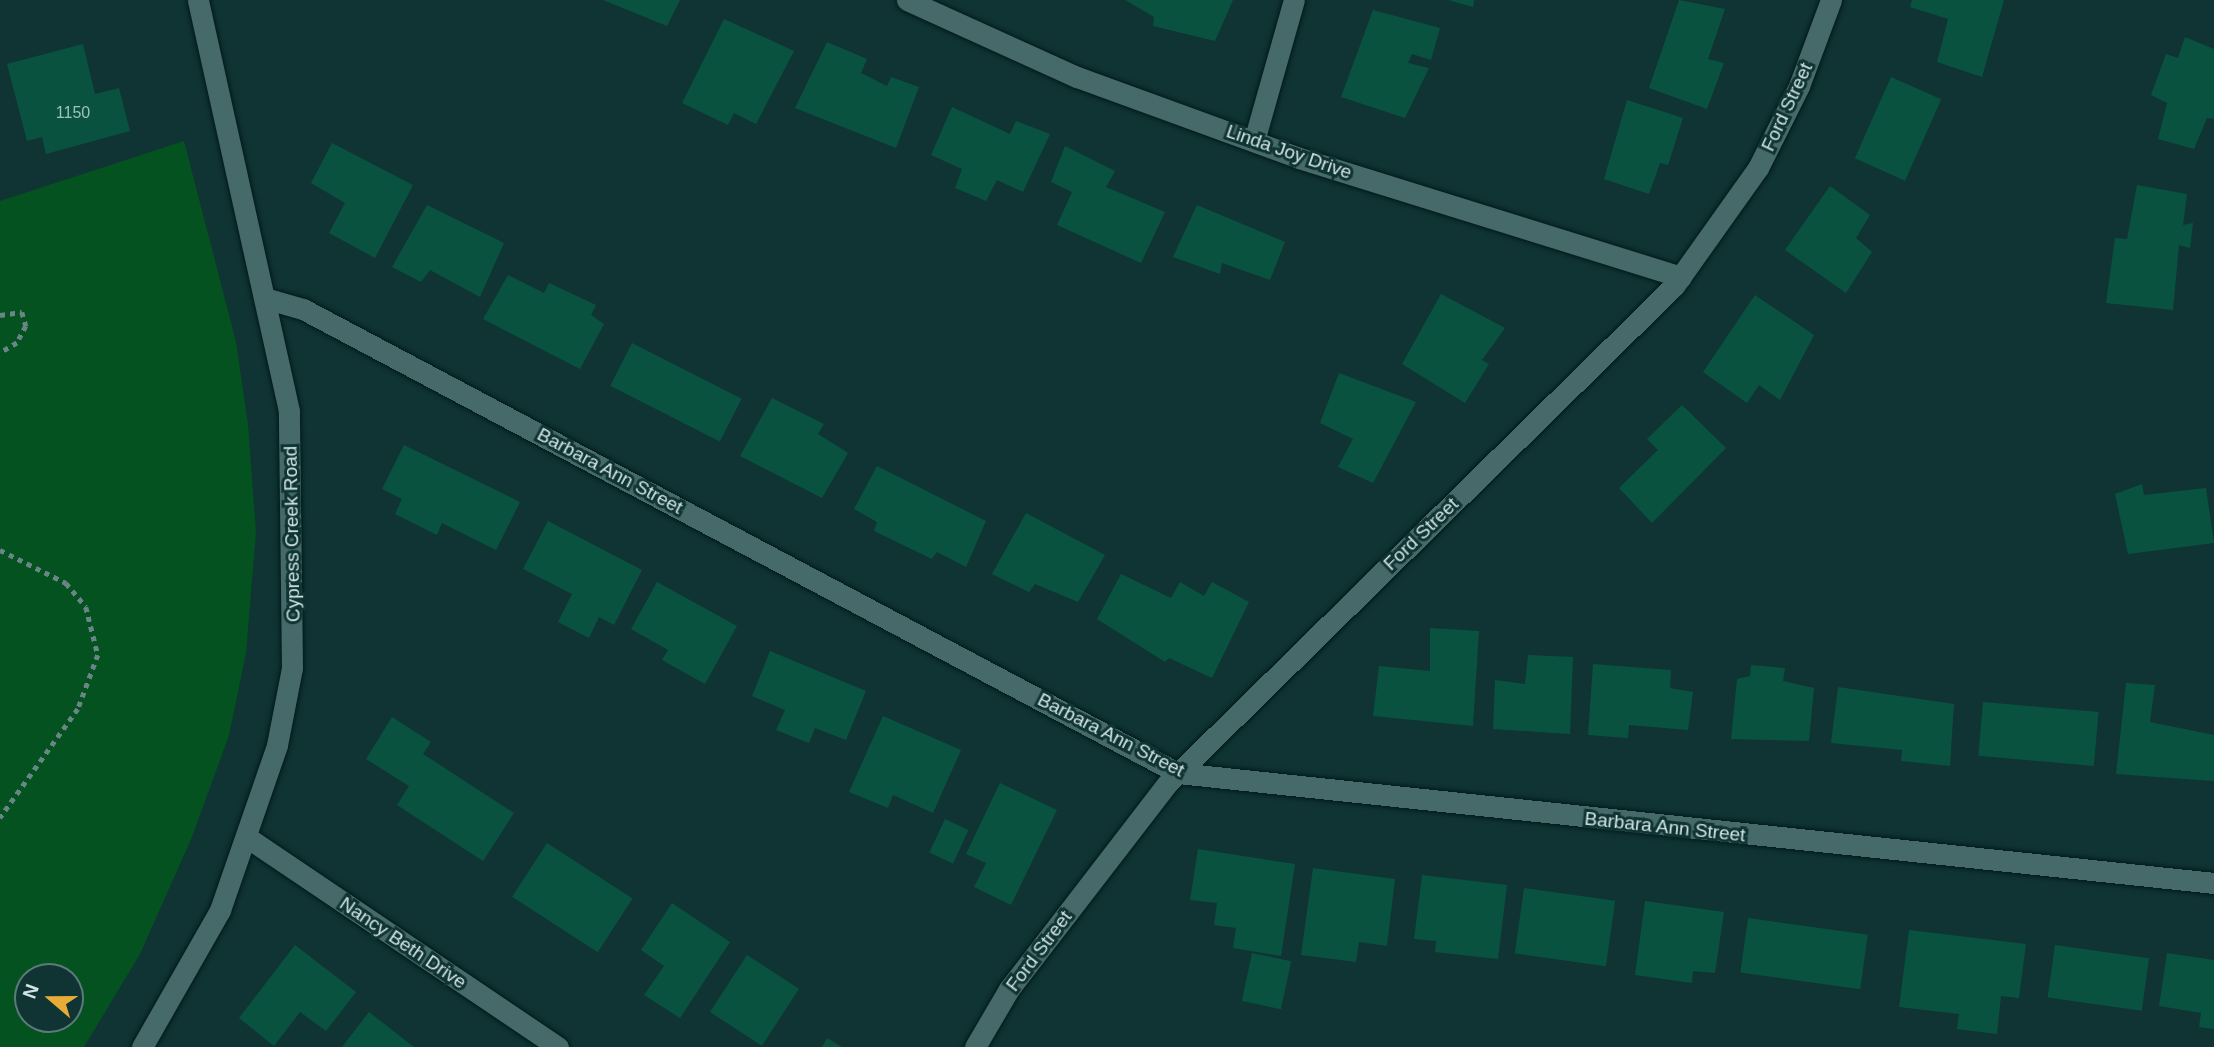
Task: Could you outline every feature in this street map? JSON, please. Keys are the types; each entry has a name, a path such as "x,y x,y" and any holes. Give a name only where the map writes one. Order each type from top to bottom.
{"street":[{"name":"Cypress Creek Road","path":"142,1047 220,910 277,745 292,668 295,603 289,411 268,299 198,0"},
{"name":"Linda Joy Drive","path":"907,0 1077,77 1254,141 1681,276"},
{"path":"1254,141 1294,0"},
{"name":"Ford Street","path":"975,1047 1009,989 1178,773 1681,276 1758,168 1800,86 1831,0"},
{"name":"Barbara Ann Street","path":"268,299 303,309 1178,773 2214,883"},
{"name":"Nancy Beth Drive","path":"247,838 558,1047"}],"path":[{"path":"0,315 22,313 26,326 17,343 0,353"},
{"path":"0,550 66,583 86,607 99,655 78,709 0,818"}],"green space":[{"path":"184,141 236,342 248,424 256,532 246,653 229,735 192,837 140,954 84,1047 0,1047 0,201"}],"building":[{"path":"603,0 680,0 667,26"},
{"path":"1125,0 1233,0 1215,41 1153,26 1154,17"},
{"path":"1448,0 1474,0 1473,7"},
{"path":"1679,0 1725,9 1708,59 1724,63 1707,109 1649,88"},
{"path":"1912,0 2004,0 1982,77 1937,62 1948,19 1910,7"},
{"path":"1373,10 1440,28 1431,60 1412,54 1408,63 1429,68 1405,118 1341,97"},
{"path":"724,19 794,51 756,124 734,113 728,125 682,103"},
{"path":"2185,37 2214,49 2214,119 2207,118 2194,149 2158,139 2167,103 2151,95 2166,54 2178,58"},
{"path":"827,42 867,59 861,73 887,86 891,77 919,87 896,148 795,108"},
{"path":"83,44 95,94 119,88 130,131 46,154 42,137 27,141 7,64"},
{"path":"1891,77 1941,99 1905,181 1855,158"},
{"path":"1627,100 1683,118 1668,165 1660,163 1649,194 1604,179"},
{"path":"952,107 1010,134 1016,121 1050,134 1023,192 997,180 986,201 955,188 962,169 931,155"},
{"path":"332,143 413,185 375,258 329,233 345,203 311,183"},
{"path":"1065,146 1115,171 1106,187 1165,212 1141,263 1057,225 1072,192 1051,182"},
{"path":"2137,185 2187,194 2183,225 2193,223 2190,248 2179,245 2173,310 2106,303 2115,238 2127,239"},
{"path":"1830,186 1870,215 1856,238 1872,252 1846,293 1785,250"},
{"path":"427,205 504,243 480,297 430,270 421,282 392,267"},
{"path":"1197,205 1285,242 1270,280 1222,263 1220,274 1173,257"},
{"path":"508,275 544,293 549,283 596,305 591,315 604,324 580,369 483,319"},
{"path":"1441,294 1505,328 1482,360 1489,364 1465,403 1402,364"},
{"path":"1755,295 1814,335 1780,400 1759,385 1747,403 1703,372"},
{"path":"632,343 742,399 720,442 610,386"},
{"path":"1339,373 1416,402 1373,483 1338,467 1353,439 1320,423"},
{"path":"772,398 824,424 818,434 848,453 822,498 740,456"},
{"path":"1682,405 1726,448 1652,523 1619,488 1658,450 1647,439"},
{"path":"404,445 520,502 496,550 442,523 437,535 395,514 402,499 382,489"},
{"path":"877,466 986,521 966,567 937,552 932,559 874,531 877,522 854,509"},
{"path":"2142,484 2144,495 2206,488 2214,543 2128,554 2115,494"},
{"path":"1026,513 1105,555 1078,602 1035,584 1029,592 992,574"},
{"path":"548,521 642,570 614,625 599,617 589,638 558,622 572,594 523,569"},
{"path":"1121,574 1171,598 1180,582 1204,596 1212,582 1249,602 1212,678 1169,658 1165,662 1097,619"},
{"path":"657,582 737,626 705,684 662,660 668,650 631,629"},
{"path":"1430,628 1479,631 1473,726 1373,716 1379,666 1430,671"},
{"path":"770,651 866,691 846,740 815,728 809,743 776,730 785,710 752,696"},
{"path":"1528,655 1573,657 1570,734 1493,729 1495,680 1525,684"},
{"path":"1593,664 1671,670 1670,688 1693,692 1688,730 1629,725 1628,738 1588,735"},
{"path":"1751,665 1785,668 1783,681 1814,688 1809,741 1731,739 1737,679 1750,676"},
{"path":"2126,683 2155,685 2150,722 2214,735 2214,781 2116,774"},
{"path":"1838,687 1954,704 1950,766 1901,761 1902,750 1831,743"},
{"path":"1983,702 2099,712 2094,766 1978,756"},
{"path":"883,716 961,750 933,813 893,795 888,808 849,792"},
{"path":"392,717 431,742 423,754 514,813 483,861 397,805 409,786 366,759"},
{"path":"1000,783 1057,810 1011,905 974,887 986,863 966,854"},
{"path":"945,819 969,830 953,864 929,853"},
{"path":"547,843 633,899 598,952 512,897"},
{"path":"1198,849 1295,864 1281,956 1233,948 1236,928 1214,925 1217,903 1190,900"},
{"path":"1313,868 1395,879 1387,946 1359,942 1356,962 1301,955"},
{"path":"1422,875 1507,885 1498,959 1435,952 1436,941 1414,939"},
{"path":"1524,888 1615,901 1606,966 1515,953"},
{"path":"1645,901 1724,912 1715,973 1693,971 1692,983 1635,975"},
{"path":"672,903 730,942 680,1018 644,995 664,966 641,950"},
{"path":"1748,918 1868,935 1860,989 1740,972"},
{"path":"1909,930 2026,944 2019,998 2001,996 1997,1034 1957,1029 1959,1014 1899,1007"},
{"path":"295,945 356,992 326,1031 300,1012 274,1046 239,1018"},
{"path":"2055,945 2149,958 2142,1011 2048,997"},
{"path":"1252,953 1291,961 1281,1009 1242,1001"},
{"path":"2167,953 2214,960 2214,1029 2199,1027 2201,1013 2159,1006"},
{"path":"747,955 799,989 762,1046 710,1012"},
{"path":"369,1012 414,1047 342,1047"},
{"path":"827,1038 842,1047 822,1047"}]}
